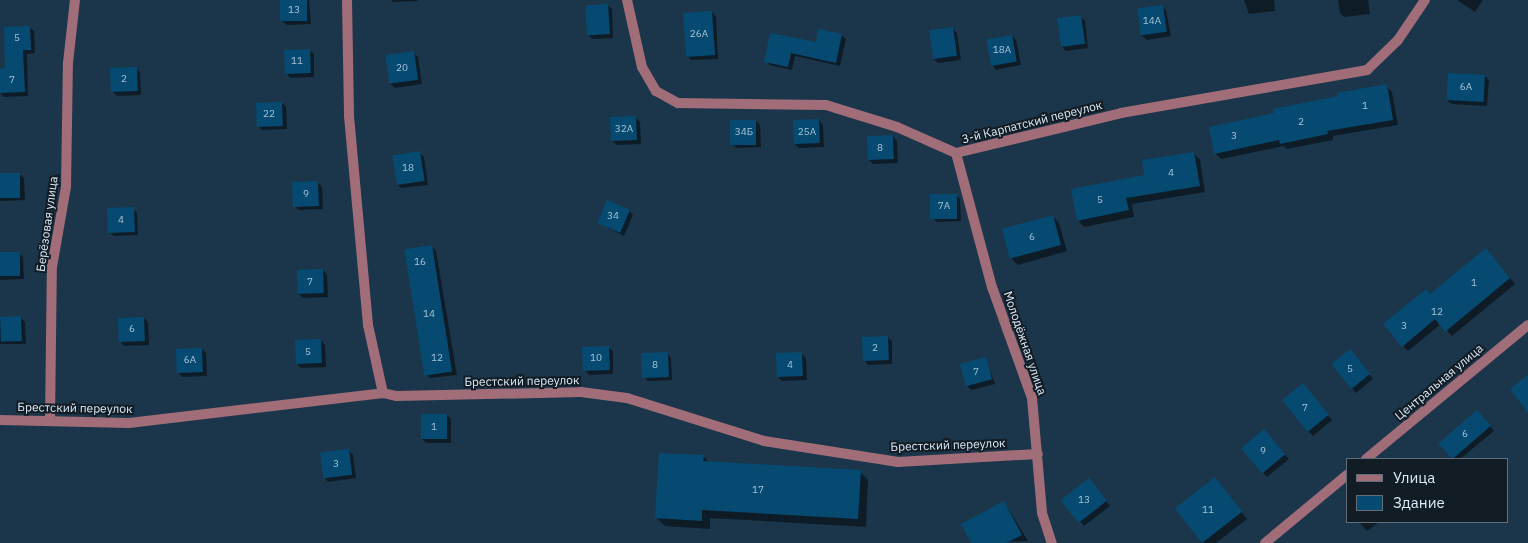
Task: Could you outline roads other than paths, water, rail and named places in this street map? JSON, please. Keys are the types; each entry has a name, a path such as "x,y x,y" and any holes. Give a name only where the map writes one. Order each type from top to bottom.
{"street":[{"name":"Берёзовая улица","path":"50,421 52,267 66,187 68,64 75,0"},
{"path":"347,0 349,116 368,325 383,392"},
{"name":"3-й Карпатский переулок","path":"627,0 642,67 656,91 678,104 826,105 897,127 956,153 1121,113 1367,70 1398,40 1425,0"},
{"name":"Молодёжная улица","path":"956,153 992,286 1032,398 1042,513 1052,543"},
{"name":"Центральная улица","path":"1367,458 1528,325"},
{"name":"Брестский переулок","path":"0,420 128,423 383,392 396,396 581,392 627,398 764,441 898,462 1038,454"},
{"path":"1265,543 1346,476"}]}
